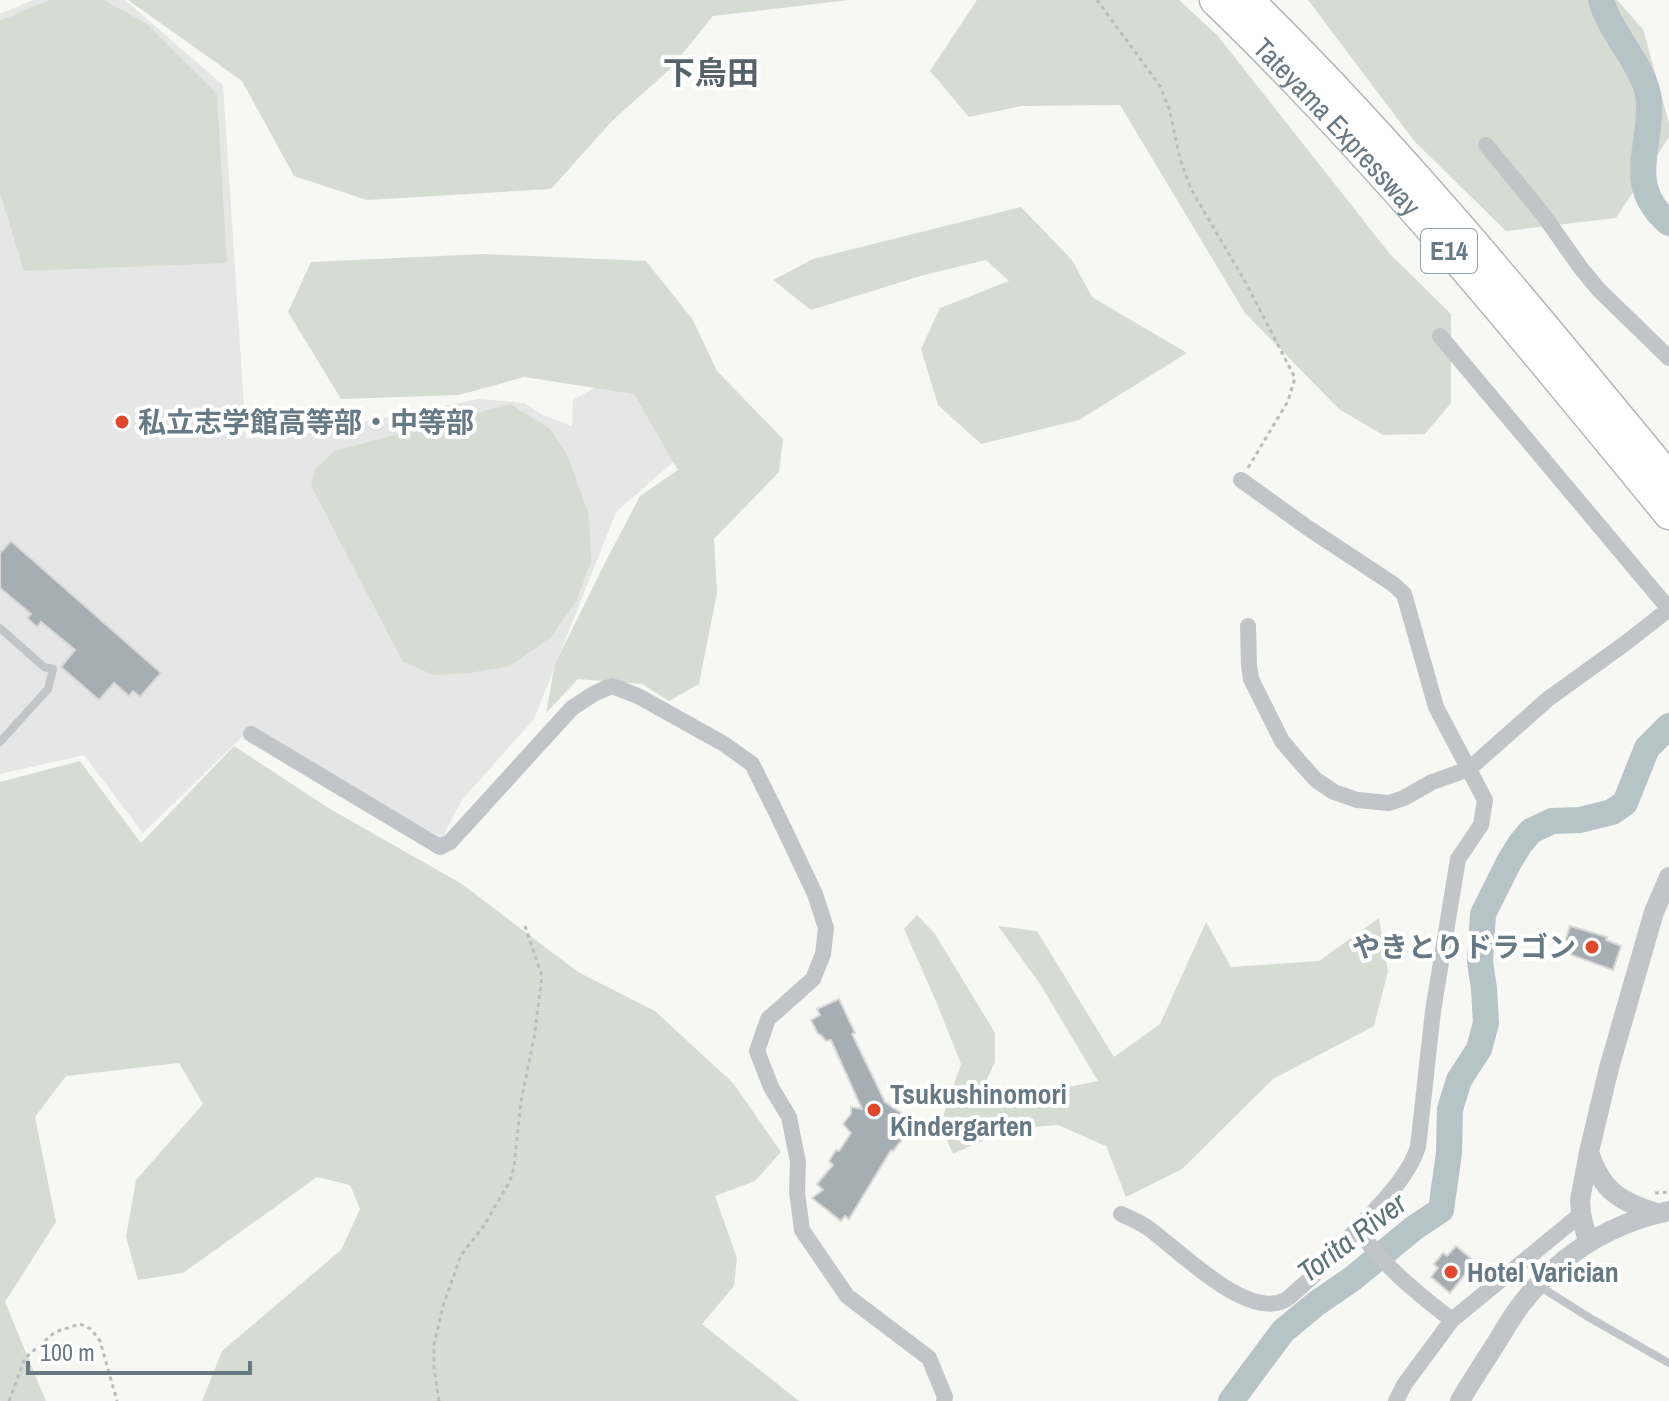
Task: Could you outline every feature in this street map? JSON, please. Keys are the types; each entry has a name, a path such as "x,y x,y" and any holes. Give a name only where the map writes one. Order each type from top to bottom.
{"highway":[{"name":"Tateyama Expressway","path":"1215,0 1362,152 1509,319 1669,514"},
{"name":"Tateyama Expressway","path":"1248,0 1378,137 1526,304 1669,478"}],"street":[{"path":"1486,145 1542,213 1598,289 1669,358"},
{"path":"1248,626 1251,679 1282,741 1316,780 1334,792 1357,800 1389,803 1432,782 1469,769 1548,699 1669,609 1440,336"},
{"path":"1121,1214 1148,1228 1198,1268 1259,1304 1286,1300 1360,1233 1413,1163 1418,1147 1433,1011 1458,859 1481,825 1485,800 1436,707 1404,594 1241,480"},
{"path":"251,734 440,847 450,842 572,708 612,686 638,696 712,737 752,764 815,894 826,928 823,954 813,979 768,1019 757,1051 771,1087 789,1117 798,1162 797,1192 802,1230 847,1296 929,1358 944,1401"},
{"path":"1588,1242 1580,1200 1589,1152 1609,1068 1654,912 1669,877"},
{"path":"1589,1152 1595,1171 1607,1187 1623,1200 1639,1208 1660,1206"},
{"path":"1460,1401 1522,1302 1561,1261 1588,1242 1660,1206"},
{"path":"1396,1401 1404,1385 1452,1320 1581,1214"},
{"path":"1360,1233 1398,1275 1452,1320"}],"lane":[{"path":"0,628 44,667 53,669 48,689 0,742"},
{"path":"1538,1285 1669,1363"}],"path":[{"path":"1097,0 1160,86 1191,189 1246,283 1295,378 1288,401 1241,480"},
{"path":"439,1401 434,1345 443,1306 461,1255 483,1227 510,1181 514,1167 521,1101 542,976 524,923"},
{"path":"1660,1206 1669,1192"},
{"path":"9,1401 25,1358 55,1332 80,1324 91,1329 100,1341 117,1401"}],"shaded area":[{"name":"私立志学館高等部・中等部","path":"33,0 125,0 223,85 246,438 305,434 479,399 524,403 543,415 572,426 573,400 628,369 680,456 616,512 534,719 462,800 442,838 251,728 143,833 84,755 0,774 0,14"},
{"path":"49,0 104,0 147,24 217,94 227,263 24,271 0,193 0,21"},
{"path":"128,0 849,0 713,16 670,69 612,121 551,189 367,200 294,176 242,81"},
{"path":"977,0 1179,0 1217,35 1390,254 1451,314 1451,403 1425,434 1383,435 1339,409 1245,313 1120,105 1021,106 969,117 930,71"},
{"path":"1308,0 1617,0 1643,29 1669,123 1669,137 1616,218 1506,231 1415,142"},
{"path":"1021,207 1072,260 1092,297 1187,353 1079,420 981,444 938,405 921,349 940,308 1009,281 986,260 924,275 811,310 773,280 813,259"},
{"path":"483,254 646,261 693,320 717,371 783,439 779,472 714,539 717,593 699,684 669,701 642,684 578,679 546,713 555,664 640,496 678,470 634,394 524,377 459,395 341,399 288,312 311,262"},
{"path":"510,404 549,428 567,454 589,515 591,562 576,602 551,637 510,666 434,675 403,662 311,486 315,469 335,451"},
{"path":"234,746 330,809 462,884 578,972 655,1011 733,1083 781,1152 755,1181 715,1196 737,1258 734,1286 702,1324 799,1401 202,1401 222,1351 341,1250 360,1209 350,1185 317,1177 183,1273 138,1280 126,1237 136,1180 203,1104 179,1063 66,1076 35,1117 56,1222 5,1302 46,1401 0,1401 0,782 80,761 141,843"},
{"path":"917,915 935,934 995,1033 995,1062 976,1102 1009,1103 1098,1081 1040,984 998,926 1037,931 1114,1057 1160,1024 1206,922 1231,967 1319,961 1379,918 1388,971 1374,1026 1273,1079 1182,1169 1126,1197 1106,1146 1058,1125 1009,1129 953,1154 940,1125 961,1064 904,929"}],"building":[{"path":"11,541 161,673 140,697 133,691 129,696 114,683 99,700 61,667 75,650 41,622 37,627 27,618 31,614 0,588 0,553"},
{"name":"やきとりドラゴン","path":"1570,926 1607,937 1606,940 1621,946 1613,970 1566,953 1568,949 1563,948"},
{"name":"Tsukushinomori Kindergarten","path":"839,999 855,1033 852,1034 885,1102 914,1124 891,1150 849,1219 845,1216 841,1221 812,1198 823,1190 817,1184 833,1165 829,1161 836,1150 839,1151 851,1133 843,1124 851,1114 851,1107 862,1109 831,1040 826,1041 818,1034 811,1020 820,1015 817,1009"},
{"name":"Hotel Varician","path":"1456,1246 1475,1262 1450,1293 1431,1277 1438,1268 1434,1264 1443,1253 1447,1256"}],"waterway":[{"name":"Torita River","path":"1601,0 1647,89 1649,118 1644,180 1647,195 1655,209 1669,223"},
{"name":"Torita River","path":"1231,1401 1283,1331 1441,1210 1449,1153 1450,1109 1459,1080 1479,1049 1486,1023 1480,962 1483,914 1509,862 1531,831 1552,821 1580,820 1612,812 1625,803 1647,748 1669,726"}],"place":[{"name":"私立志学館高等部・中等部","path":"122,422"},
{"name":"やきとりドラゴン","path":"1592,947"},
{"name":"Tsukushinomori Kindergarten","path":"874,1110"},
{"name":"Hotel Varician","path":"1451,1272"}],"district":[{"name":"下烏田","path":"711,73"}]}
